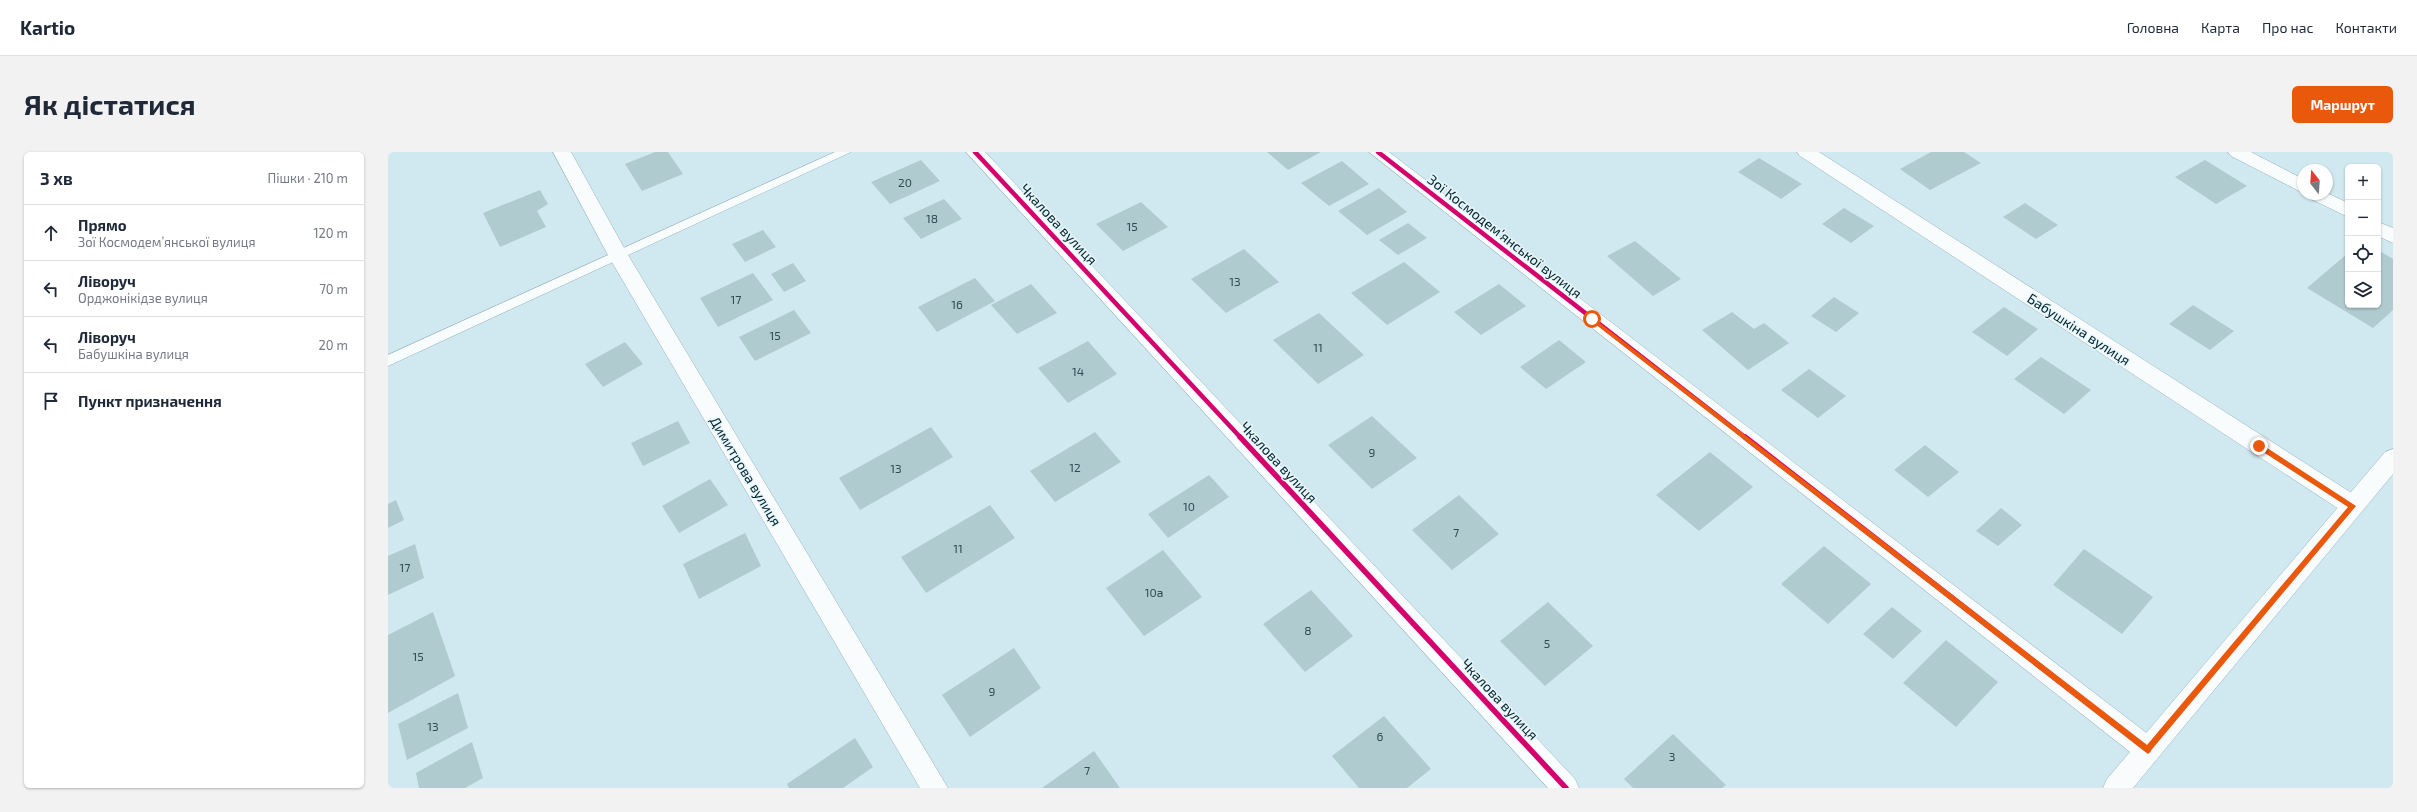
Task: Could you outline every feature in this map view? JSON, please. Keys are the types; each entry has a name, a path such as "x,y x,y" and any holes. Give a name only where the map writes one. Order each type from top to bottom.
{"street":[{"name":"Димитрова вулиця","path":"562,152 619,257 935,788"},
{"name":"Чкалова вулиця","path":"975,152 1566,788"},
{"name":"Зої Космодем’янської вулиця","path":"1378,152 2148,750"},
{"name":"Бабушкіна вулиця","path":"1806,152 2352,506"},
{"path":"2237,152 2297,184"},
{"path":"2326,200 2345,210"},
{"path":"2381,230 2393,236"},
{"path":"2116,788 2393,458"}],"lane":[{"path":"388,361 619,257 845,152"}],"building":[{"path":"655,152 668,152 683,174 642,191 625,164"},
{"path":"1267,152 1321,152 1288,170"},
{"path":"1931,152 1964,152 1981,163 1930,190 1900,169"},
{"path":"1759,158 1802,184 1781,199 1738,172"},
{"path":"921,160 940,181 890,204 871,182"},
{"path":"2205,160 2247,186 2216,204 2175,177"},
{"path":"1342,161 1369,184 1329,206 1301,183"},
{"path":"1379,188 1407,212 1367,235 1338,211"},
{"path":"540,190 548,204 537,211 546,227 500,247 483,213"},
{"path":"944,199 962,219 921,239 903,218"},
{"path":"1141,202 1168,227 1123,251 1096,224"},
{"path":"2025,203 2058,225 2036,239 2003,217"},
{"path":"1844,208 1874,226 1851,243 1822,224"},
{"path":"1408,223 1427,238 1398,255 1379,240"},
{"path":"763,230 776,247 745,262 732,244"},
{"path":"1635,241 1681,279 1653,296 1607,256"},
{"path":"1244,249 1279,282 1226,313 1191,279"},
{"path":"2381,252 2393,259 2393,310 2373,328 2307,288 2345,256 2345,308 2381,308"},
{"path":"1404,262 1440,292 1387,325 1351,293"},
{"path":"793,263 806,281 784,292 771,274"},
{"path":"753,273 773,300 718,327 700,298"},
{"path":"975,278 995,301 937,332 918,307"},
{"path":"1031,284 1057,313 1017,334 991,305"},
{"path":"1499,284 1526,306 1481,335 1454,312"},
{"path":"1834,297 1859,313 1836,332 1811,316"},
{"path":"2193,305 2234,331 2210,350 2169,324"},
{"path":"2004,307 2038,329 2007,356 1972,332"},
{"path":"794,310 811,333 755,361 739,337"},
{"path":"1732,312 1754,329 1764,323 1789,343 1748,370 1702,330"},
{"path":"1319,313 1364,355 1318,384 1273,340"},
{"path":"1559,340 1586,362 1546,389 1520,367"},
{"path":"1088,341 1117,374 1068,403 1038,368"},
{"path":"625,342 643,364 603,387 585,364"},
{"path":"2041,357 2091,390 2064,414 2014,379"},
{"path":"1809,369 1846,396 1818,418 1781,390"},
{"path":"1372,416 1417,458 1372,489 1328,445"},
{"path":"678,421 690,443 643,466 631,443"},
{"path":"931,427 953,457 860,510 839,478"},
{"path":"1095,432 1121,462 1055,502 1030,471"},
{"path":"1925,445 1959,472 1928,497 1894,470"},
{"path":"1710,452 1753,487 1699,531 1656,495"},
{"path":"1209,475 1229,497 1168,538 1148,514"},
{"path":"710,479 728,505 679,533 662,506"},
{"path":"1459,495 1499,534 1452,570 1412,530"},
{"path":"396,500 404,520 388,528 388,504"},
{"path":"990,505 1015,538 926,593 901,557"},
{"path":"2001,508 2022,525 1998,546 1976,531"},
{"path":"745,533 761,566 699,599 683,564"},
{"path":"415,544 424,578 388,595 388,556"},
{"path":"1824,546 1871,584 1828,624 1781,584"},
{"path":"2084,549 2153,597 2122,634 2053,585"},
{"path":"1163,550 1202,597 1144,636 1106,588"},
{"path":"1311,590 1353,636 1305,672 1263,624"},
{"path":"1548,602 1593,646 1545,686 1500,641"},
{"path":"1892,607 1922,631 1893,659 1863,634"},
{"path":"433,612 455,676 388,713 388,635"},
{"path":"1946,640 1998,682 1956,727 1903,683"},
{"path":"1014,648 1041,688 970,737 942,695"},
{"path":"458,693 468,728 407,760 398,724"},
{"path":"1384,716 1431,769 1407,788 1359,788 1332,756"},
{"path":"1673,734 1726,785 1722,788 1633,788 1624,779"},
{"path":"855,738 873,767 843,788 789,788 787,784"},
{"path":"472,742 483,778 465,788 419,788 416,773"},
{"path":"1094,751 1120,788 1042,788"}],"cycle path":[{"path":"975,152 1566,788"},
{"path":"1378,152 2148,750"}],"route":[{"path":"1592,319 2148,750 2352,506 2259,446"}]}
